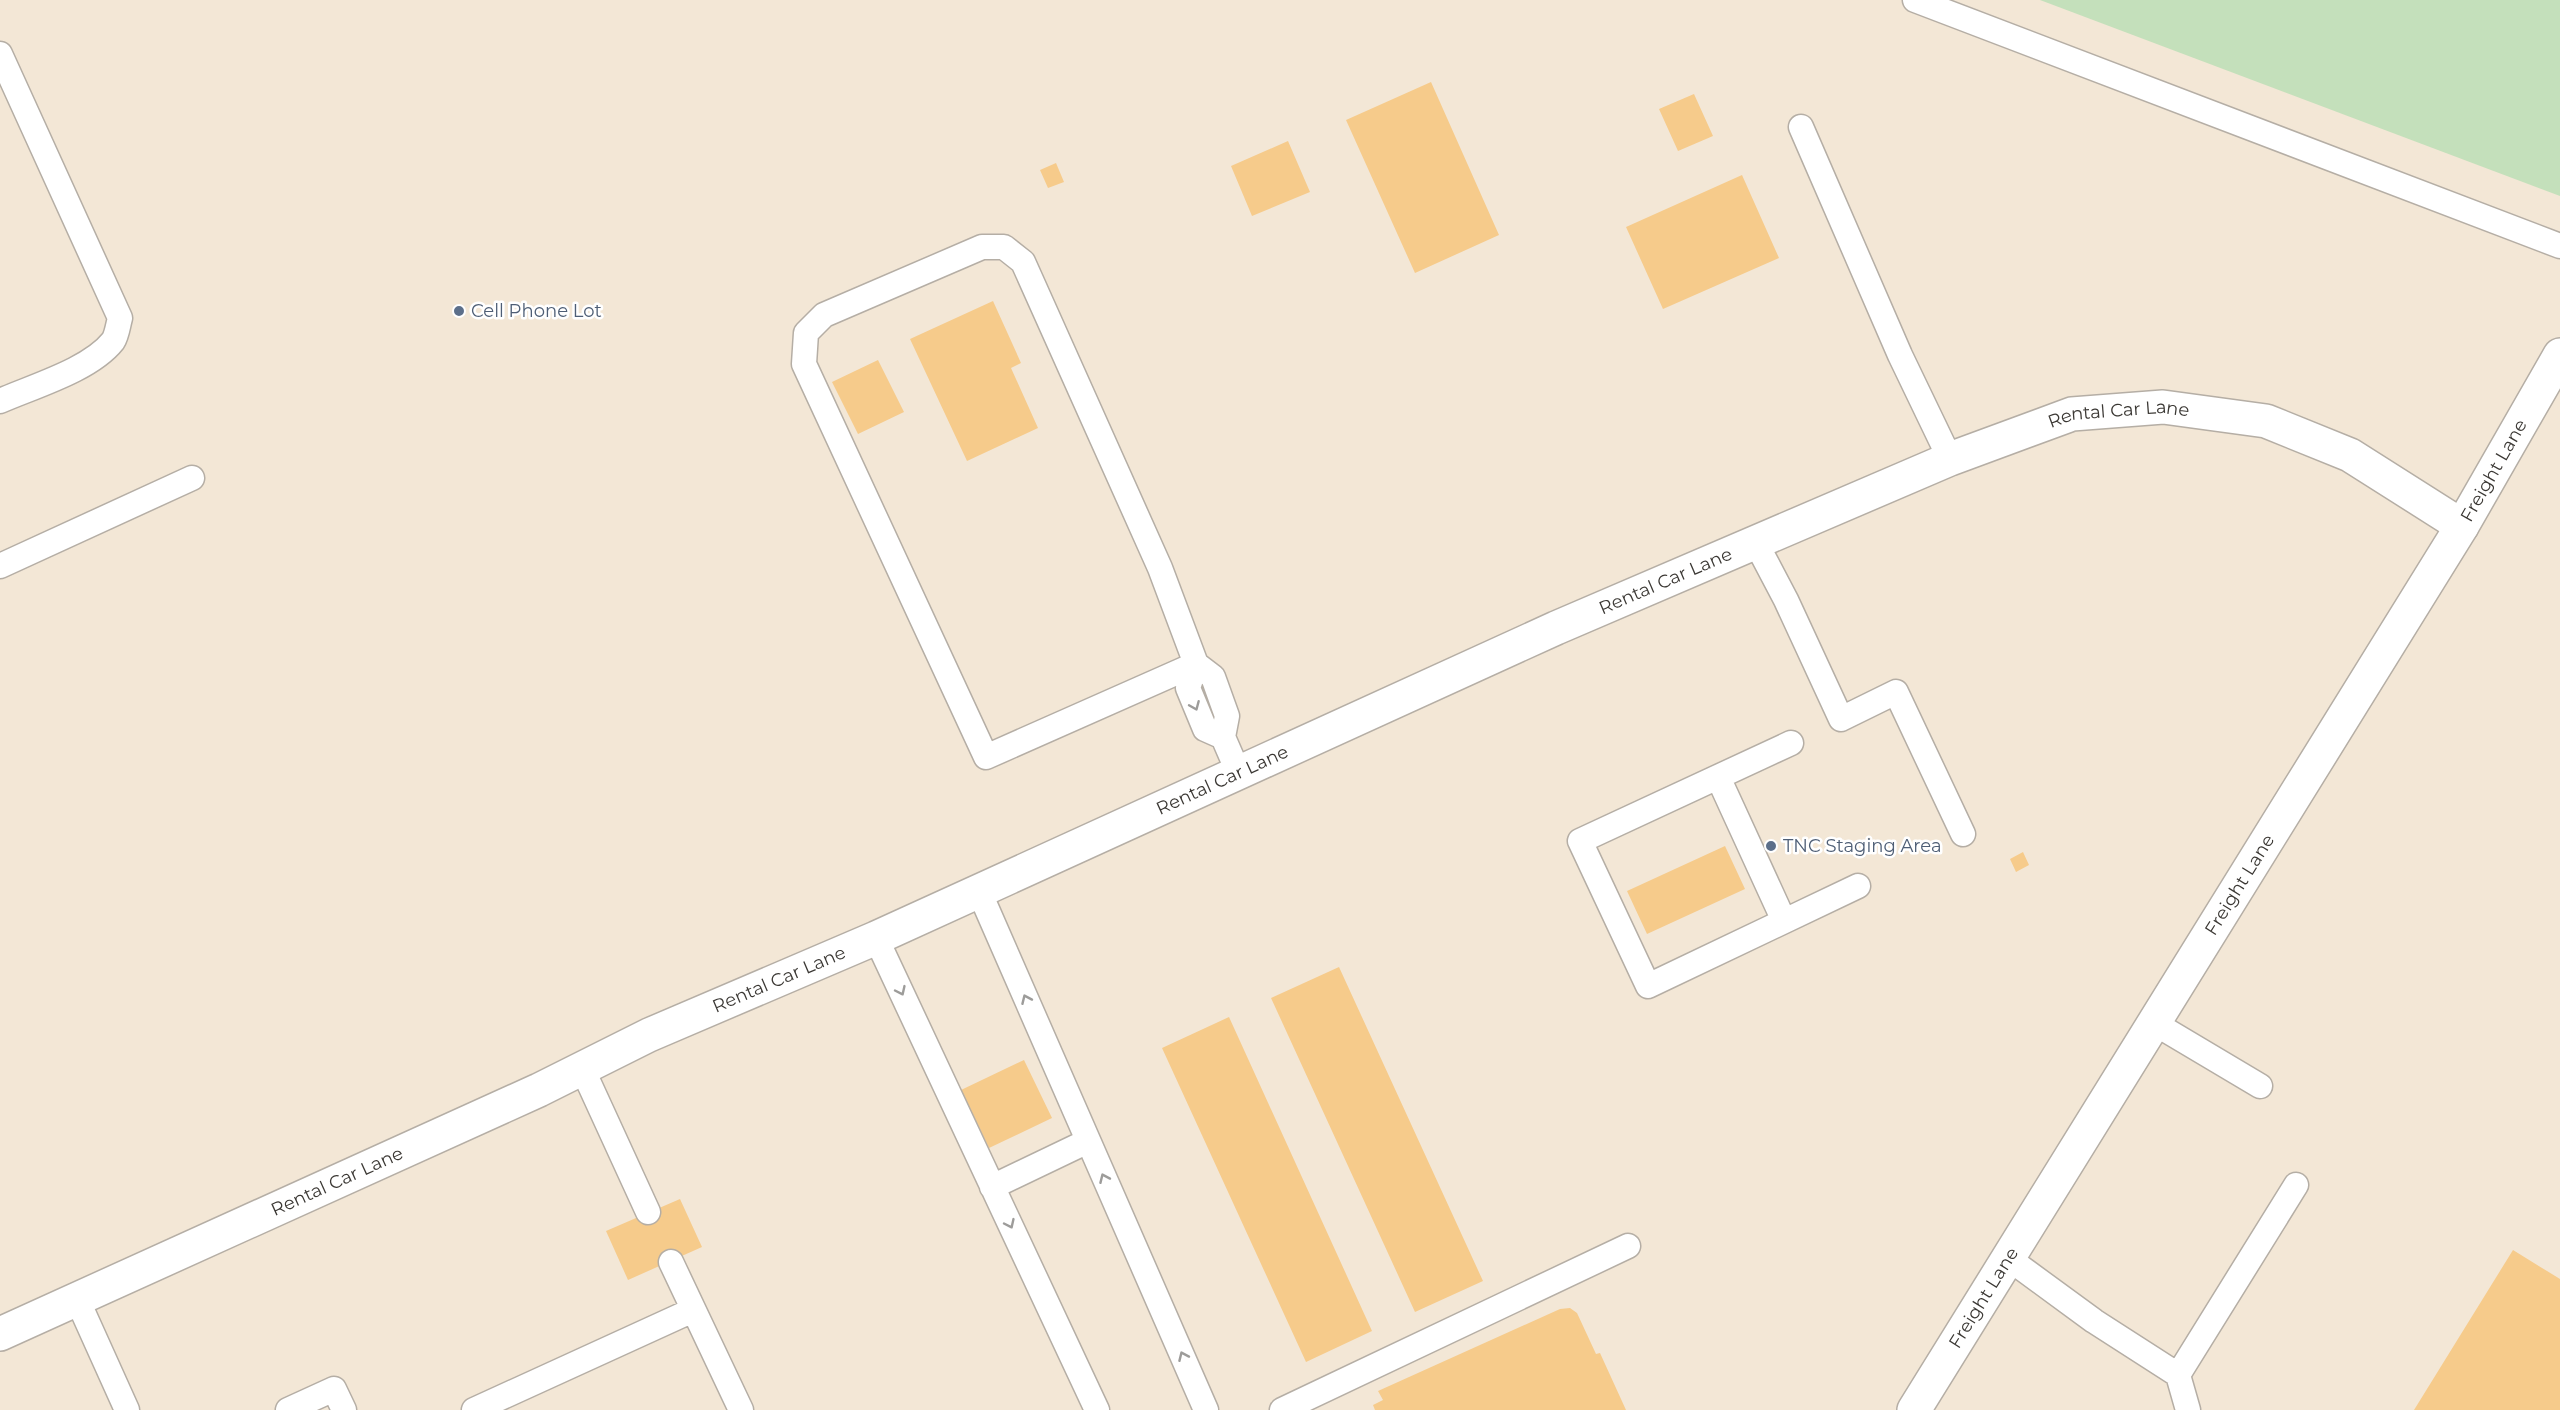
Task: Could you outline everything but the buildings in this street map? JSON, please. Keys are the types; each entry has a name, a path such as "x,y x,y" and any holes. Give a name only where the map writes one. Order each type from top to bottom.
{"street":[{"name":"Freight Lane","path":"1914,1410 2462,526 2560,355"},
{"name":"Rental Car Lane","path":"0,1334 539,1090 649,1035 876,938 1556,628 1950,459 2072,414 2163,407 2266,421 2350,455 2462,526"}],"lane":[{"path":"1915,0 2560,246"},
{"path":"0,54 120,318 114,339 96,356 76,368 0,401"},
{"path":"1800,127 1900,355 1950,459"},
{"path":"1196,664 986,757 804,364 806,333 824,315 982,247 1004,247 1023,262 1160,568 1196,664 1188,688 1205,729 1223,737 1239,774"},
{"path":"0,566 192,478"},
{"path":"1756,543 1786,600 1841,719 1896,692 1963,834"},
{"path":"1791,743 1580,841 1648,986 1858,886"},
{"path":"1718,777 1784,921"},
{"path":"979,891 1206,1410"},
{"path":"876,938 1097,1410"},
{"path":"2154,1023 2260,1086"},
{"path":"582,1068 648,1212"},
{"path":"992,1186 1088,1141"},
{"path":"2178,1375 2296,1185"},
{"path":"1282,1410 1628,1246"},
{"path":"2008,1258 2094,1321 2178,1375 2188,1410"},
{"path":"671,1262 741,1410"},
{"path":"77,1299 127,1410"},
{"path":"474,1410 693,1310"},
{"path":"288,1410 334,1389 344,1410"}],"shaded area":[{"path":"0,0 2560,0 2560,1410 0,1410"}],"green space":[{"path":"2040,0 2560,0 2560,196"}],"place":[{"name":"Cell Phone Lot","path":"459,311"},
{"name":"TNC Staging Area","path":"1771,846"}]}
